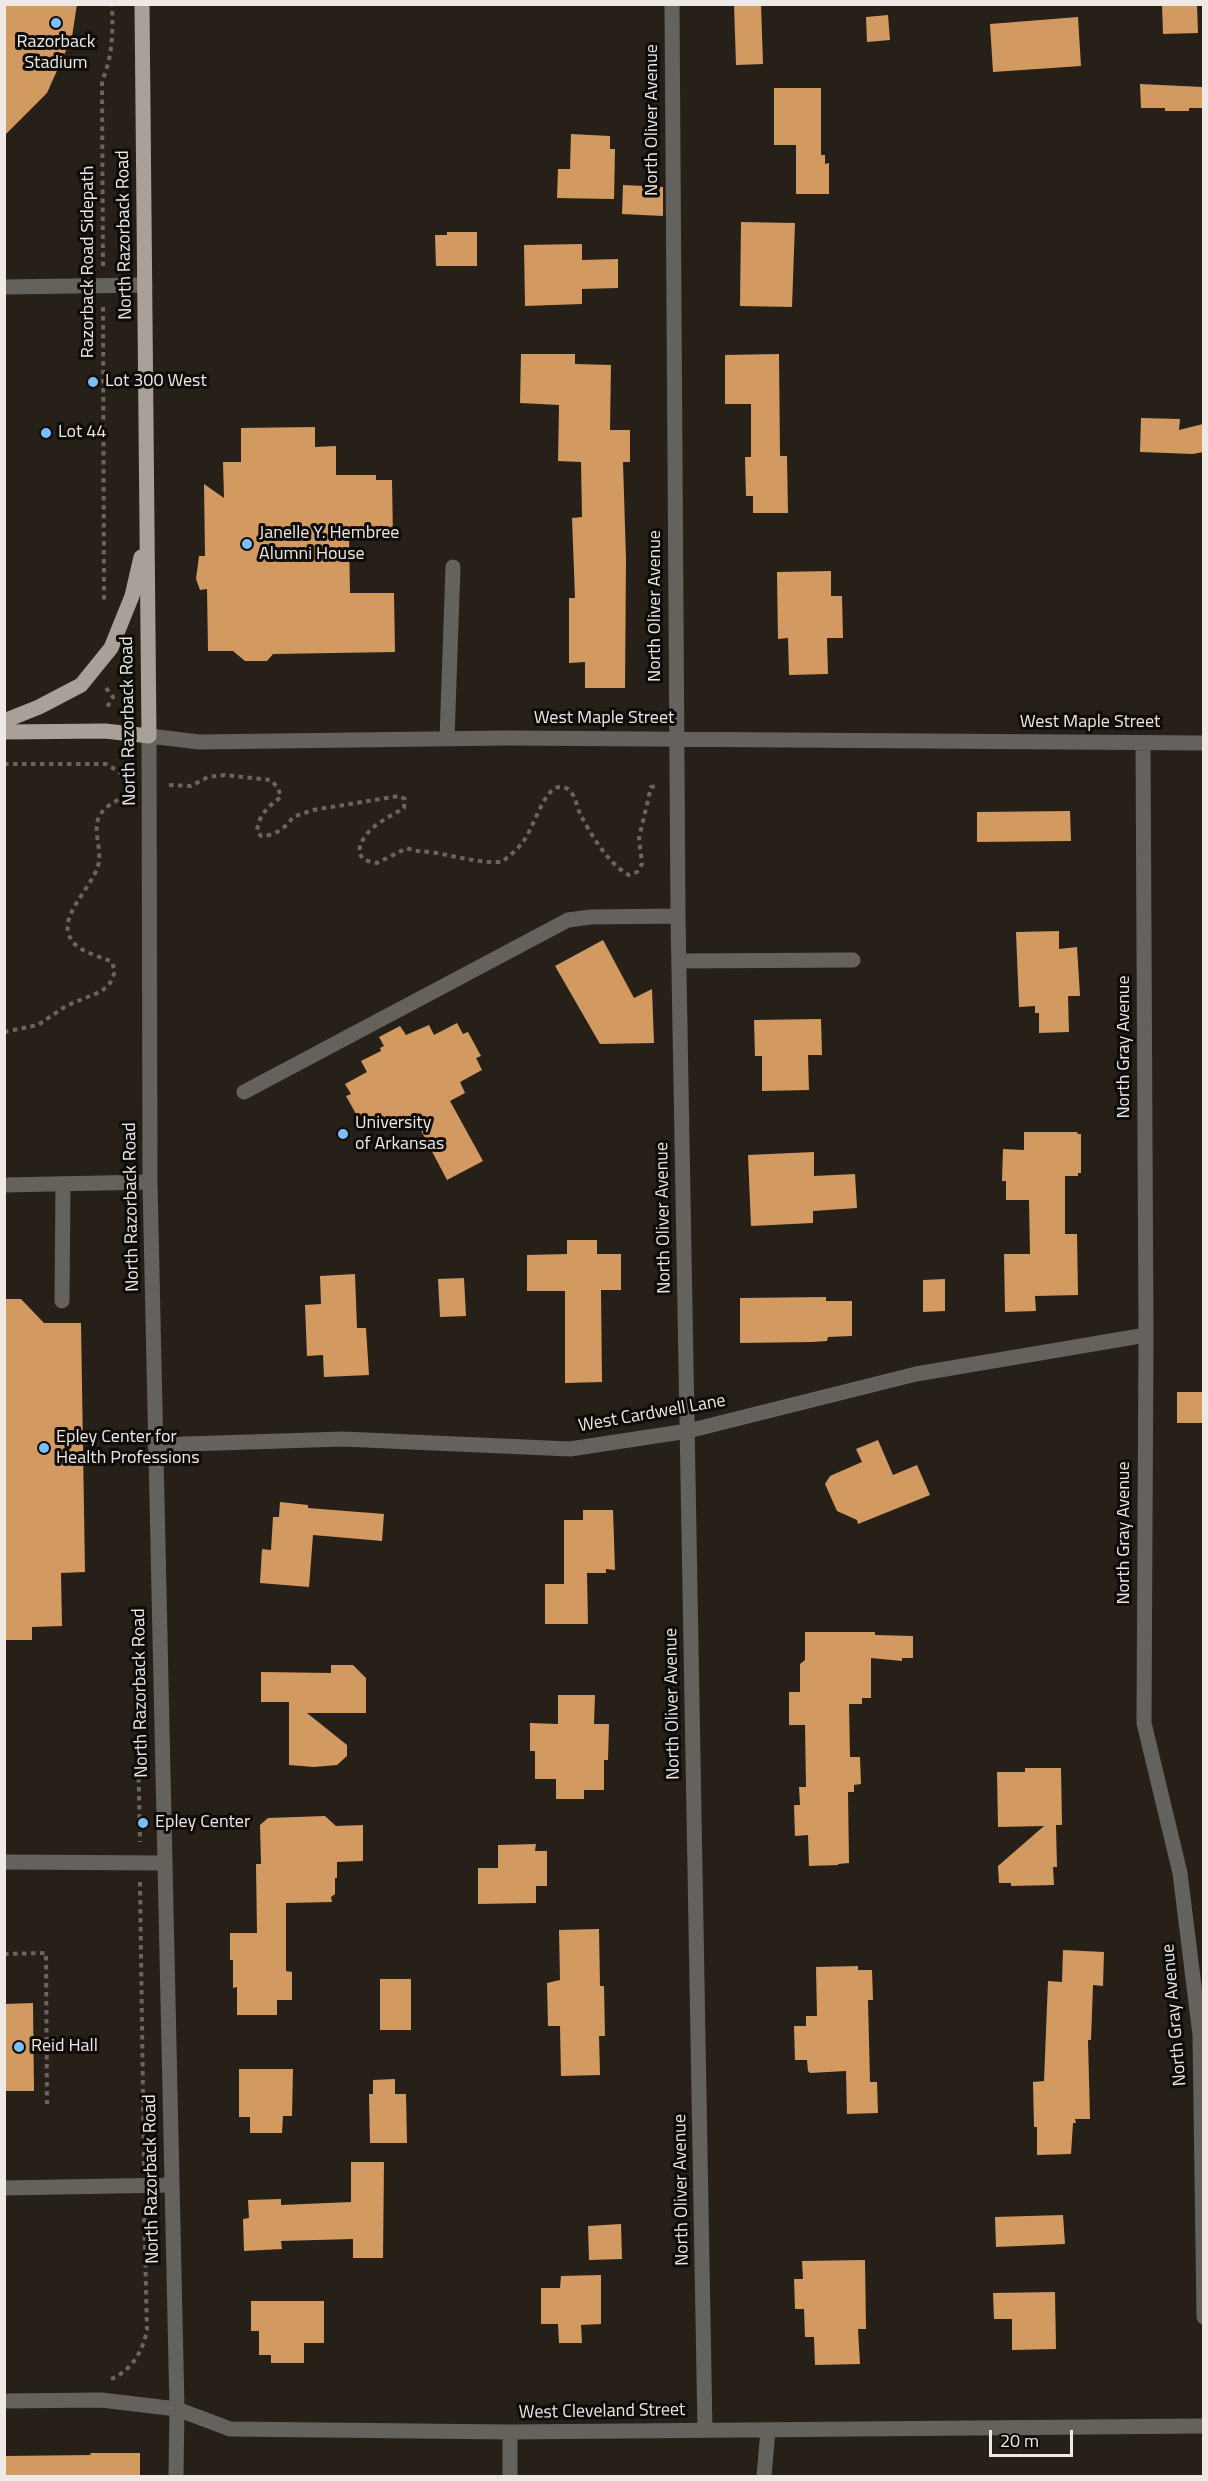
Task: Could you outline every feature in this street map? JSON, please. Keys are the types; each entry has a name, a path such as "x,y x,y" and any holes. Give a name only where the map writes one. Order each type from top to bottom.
{"main road":[{"name":"North Razorback Road","path":"142,4 149,736"},
{"path":"4,721 81,685 111,648 132,596 147,534"},
{"name":"West Maple Street","path":"4,732 105,731 149,736"}],"street":[{"name":"North Oliver Avenue","path":"672,4 676,783 705,2430"},
{"path":"4,286 145,285"},
{"path":"447,739 453,567"},
{"name":"West Maple Street","path":"149,736 199,742 676,739 1203,743"},
{"name":"North Razorback Road","path":"149,736 150,1182 177,2409 176,2476"},
{"name":"North Gray Avenue","path":"1143,743 1146,1335 1144,1723 1180,1873 1200,2035 1203,2317"},
{"path":"244,1092 568,920 591,917 678,916"},
{"path":"679,961 853,960"},
{"path":"4,1185 150,1182"},
{"path":"62,1301 63,1184"},
{"name":"West Cardwell Lane","path":"155,1445 343,1440 570,1449 688,1431 916,1374 1146,1335"},
{"path":"4,1862 165,1863"},
{"path":"4,2188 172,2185"},
{"name":"West Cleveland Street","path":"4,2401 101,2400 177,2409 230,2429 510,2432 1203,2426"},
{"path":"764,2476 768,2430"},
{"path":"510,2432 510,2476"}],"path":[{"name":"Razorback Road Sidepath","path":"103,612 106,590 102,81 110,63 113,39 112,4"},
{"path":"4,764 106,764 121,773 128,786 126,798 101,813 97,823 99,865 69,918 67,930 73,943 81,949 112,962 115,972 110,983 102,991 66,1005 38,1025 4,1032"},
{"path":"176,785 191,786 208,777 225,775 271,780 278,788 281,797 263,812 258,821 257,831 261,836 271,836 289,824 293,817 313,810 399,796 405,798 404,808 369,829 360,846 359,853 364,860 377,863 407,848 417,852 429,852 484,863 502,862 522,844 534,826 543,799 551,790 559,787 566,788 572,793 592,834 616,865 629,874 637,872 642,864 639,838 651,787 676,783"},
{"path":"108,2380 119,2376 136,2360 145,2343 147,2330 135,1600"},
{"path":"4,1954 46,1953 47,2104"}],"building":[{"path":"4,4 77,4 72,37 47,93 4,136"},
{"path":"734,4 761,4 763,64 736,65"},
{"path":"1162,4 1197,4 1198,33 1163,34"},
{"path":"888,15 890,40 867,42 866,17"},
{"path":"1078,17 1081,66 993,72 990,24"},
{"path":"1140,84 1203,87 1203,108 1189,108 1189,111 1165,111 1165,108 1141,108"},
{"path":"774,88 821,88 821,155 825,155 825,164 829,163 829,194 796,194 796,145 774,145"},
{"path":"571,134 610,136 610,149 615,149 614,199 557,198 558,169 570,169"},
{"path":"623,185 663,187 663,216 622,214"},
{"path":"741,222 795,223 792,307 740,306"},
{"path":"447,232 477,232 477,266 436,266 435,235 447,235"},
{"path":"582,244 582,260 618,259 618,288 582,289 582,304 525,306 524,245"},
{"path":"521,354 575,354 575,364 611,365 610,430 630,430 630,462 623,462 626,559 625,688 585,688 585,662 569,663 569,598 575,598 572,518 582,517 581,462 558,461 559,405 520,403"},
{"path":"779,354 780,456 787,456 788,513 753,513 753,496 746,496 745,457 751,457 751,404 725,404 725,355"},
{"path":"1141,418 1180,419 1179,430 1203,424 1203,452 1193,454 1140,452"},
{"name":"Janelle Y. Hembree Alumni House","path":"315,427 315,447 336,446 336,475 376,475 376,480 392,480 393,537 349,537 350,593 394,593 395,652 273,654 267,661 245,661 233,651 208,651 207,589 200,590 196,579 199,556 205,556 204,484 224,498 223,462 241,462 241,428"},
{"path":"831,571 831,596 842,596 843,638 827,638 828,674 789,675 788,638 778,639 777,572"},
{"path":"1070,811 1071,841 977,842 977,812"},
{"path":"1059,931 1059,949 1077,947 1080,996 1068,996 1069,1032 1039,1033 1039,1013 1035,1013 1035,1006 1019,1007 1016,932"},
{"path":"603,940 634,998 652,989 654,1043 600,1044 555,966"},
{"path":"821,1019 822,1055 808,1055 809,1090 762,1091 762,1056 755,1056 754,1020"},
{"path":"457,1023 463,1034 468,1032 481,1056 476,1058 482,1070 460,1082 465,1093 450,1101 483,1161 447,1180 415,1119 398,1128 392,1117 371,1129 365,1119 360,1121 346,1096 351,1094 345,1084 367,1072 361,1061 381,1051 380,1048 384,1046 379,1037 400,1026 406,1035 429,1025 434,1035"},
{"path":"1024,1132 1077,1132 1081,1134 1081,1173 1078,1173 1078,1176 1065,1176 1065,1234 1077,1234 1078,1295 1035,1296 1036,1311 1005,1312 1004,1254 1030,1254 1029,1200 1006,1200 1006,1181 1002,1181 1003,1149 1024,1150"},
{"path":"814,1152 814,1176 855,1174 857,1208 813,1211 813,1223 751,1226 748,1155"},
{"path":"567,1240 597,1240 597,1254 621,1254 621,1290 601,1290 602,1382 565,1383 565,1291 527,1291 527,1255 567,1254"},
{"path":"355,1274 357,1328 366,1328 369,1375 324,1377 323,1355 307,1356 305,1305 321,1304 320,1276"},
{"path":"464,1278 466,1316 440,1317 438,1279"},
{"path":"945,1279 945,1311 923,1312 923,1280"},
{"path":"826,1297 826,1301 852,1301 852,1336 828,1337 827,1341 812,1342 740,1343 740,1298"},
{"name":"Epley Center for Health Professions","path":"4,1299 21,1299 44,1323 81,1323 85,1572 61,1573 62,1626 32,1627 32,1640 4,1640"},
{"path":"1177,1392 1203,1392 1203,1423 1177,1423"},
{"path":"878,1440 893,1475 917,1465 930,1495 858,1524 857,1520 837,1511 825,1484 830,1476 862,1462 856,1449"},
{"path":"280,1502 308,1505 308,1508 384,1514 382,1541 313,1535 309,1587 260,1583 262,1549 271,1550 273,1517 279,1517"},
{"path":"583,1510 613,1510 615,1570 606,1569 606,1573 587,1573 588,1624 545,1624 545,1584 564,1584 564,1520 583,1520"},
{"path":"805,1632 875,1632 875,1635 913,1636 913,1658 902,1658 902,1661 871,1658 871,1698 862,1698 862,1704 849,1704 850,1757 860,1757 861,1784 854,1785 854,1792 848,1792 849,1863 838,1865 809,1866 808,1835 795,1836 794,1805 800,1805 799,1787 806,1787 805,1725 789,1725 789,1692 800,1692 800,1664 805,1660"},
{"path":"331,1665 353,1665 366,1678 366,1713 307,1713 347,1745 347,1756 337,1765 314,1767 289,1765 289,1702 261,1702 261,1672 331,1673"},
{"path":"558,1695 595,1695 594,1724 609,1724 608,1760 604,1760 604,1790 584,1790 584,1799 556,1799 556,1779 535,1779 535,1751 530,1751 530,1723 558,1724"},
{"path":"1025,1768 1061,1768 1062,1825 1056,1825 1057,1867 1053,1867 1054,1885 1011,1886 1011,1883 999,1883 998,1866 1044,1826 998,1827 997,1772 1025,1772"},
{"path":"325,1816 336,1826 363,1825 363,1861 337,1862 335,1894 331,1897 332,1902 286,1903 286,1971 292,1972 292,2000 277,2000 277,2015 237,2015 237,1987 233,1988 230,1933 257,1933 256,1864 261,1864 260,1825 268,1818"},
{"path":"536,1844 535,1851 547,1851 547,1886 536,1886 536,1903 478,1904 478,1868 498,1868 498,1845"},
{"path":"599,1929 600,1986 604,1986 605,2036 599,2036 600,2075 561,2076 560,2026 548,2026 547,1983 560,1980 559,1930"},
{"path":"1063,1950 1104,1952 1103,1986 1093,1985 1091,2040 1088,2040 1090,2119 1075,2119 1071,2154 1037,2155 1033,2082 1044,2081 1048,1981 1062,1982"},
{"path":"858,1966 858,1970 872,1970 873,2000 868,2000 870,2082 877,2082 878,2113 847,2114 846,2071 810,2073 807,2060 795,2060 794,2026 806,2026 806,2016 817,2016 816,1967"},
{"path":"380,1979 411,1979 411,2030 380,2030"},
{"name":"Reid Hall","path":"33,2003 34,2091 4,2091 4,2004"},
{"path":"239,2069 293,2069 292,2116 283,2116 282,2133 250,2133 250,2117 239,2117"},
{"path":"395,2079 395,2094 406,2094 407,2143 370,2143 369,2094 373,2094 373,2080"},
{"path":"351,2162 384,2162 383,2258 353,2258 353,2239 281,2241 282,2249 244,2251 243,2219 249,2218 248,2200 281,2199 281,2205 351,2202"},
{"path":"1063,2215 1065,2244 996,2247 995,2217"},
{"path":"621,2224 622,2259 589,2260 588,2226"},
{"path":"865,2260 866,2329 858,2329 860,2364 815,2365 814,2337 805,2337 804,2309 795,2309 794,2279 803,2279 802,2261"},
{"path":"601,2275 601,2324 581,2325 582,2343 559,2343 558,2324 541,2324 541,2288 560,2288 561,2276"},
{"path":"1055,2292 1056,2349 1012,2350 1012,2319 994,2319 993,2293"},
{"path":"251,2301 324,2301 324,2343 304,2343 304,2363 271,2363 271,2355 259,2355 259,2331 251,2331"},
{"path":"90,2453 140,2453 140,2476 4,2476 4,2456 91,2455"}],"place":[{"name":"Razorback Stadium","path":"56,23"},
{"name":"Lot 300 West","path":"93,382"},
{"name":"Lot 44","path":"46,433"},
{"name":"Janelle Y. Hembree Alumni House","path":"247,544"},
{"name":"University of Arkansas","path":"343,1134"},
{"name":"Epley Center for Health Professions","path":"44,1448"},
{"name":"Epley Center","path":"143,1823"},
{"name":"Reid Hall","path":"19,2047"}]}
